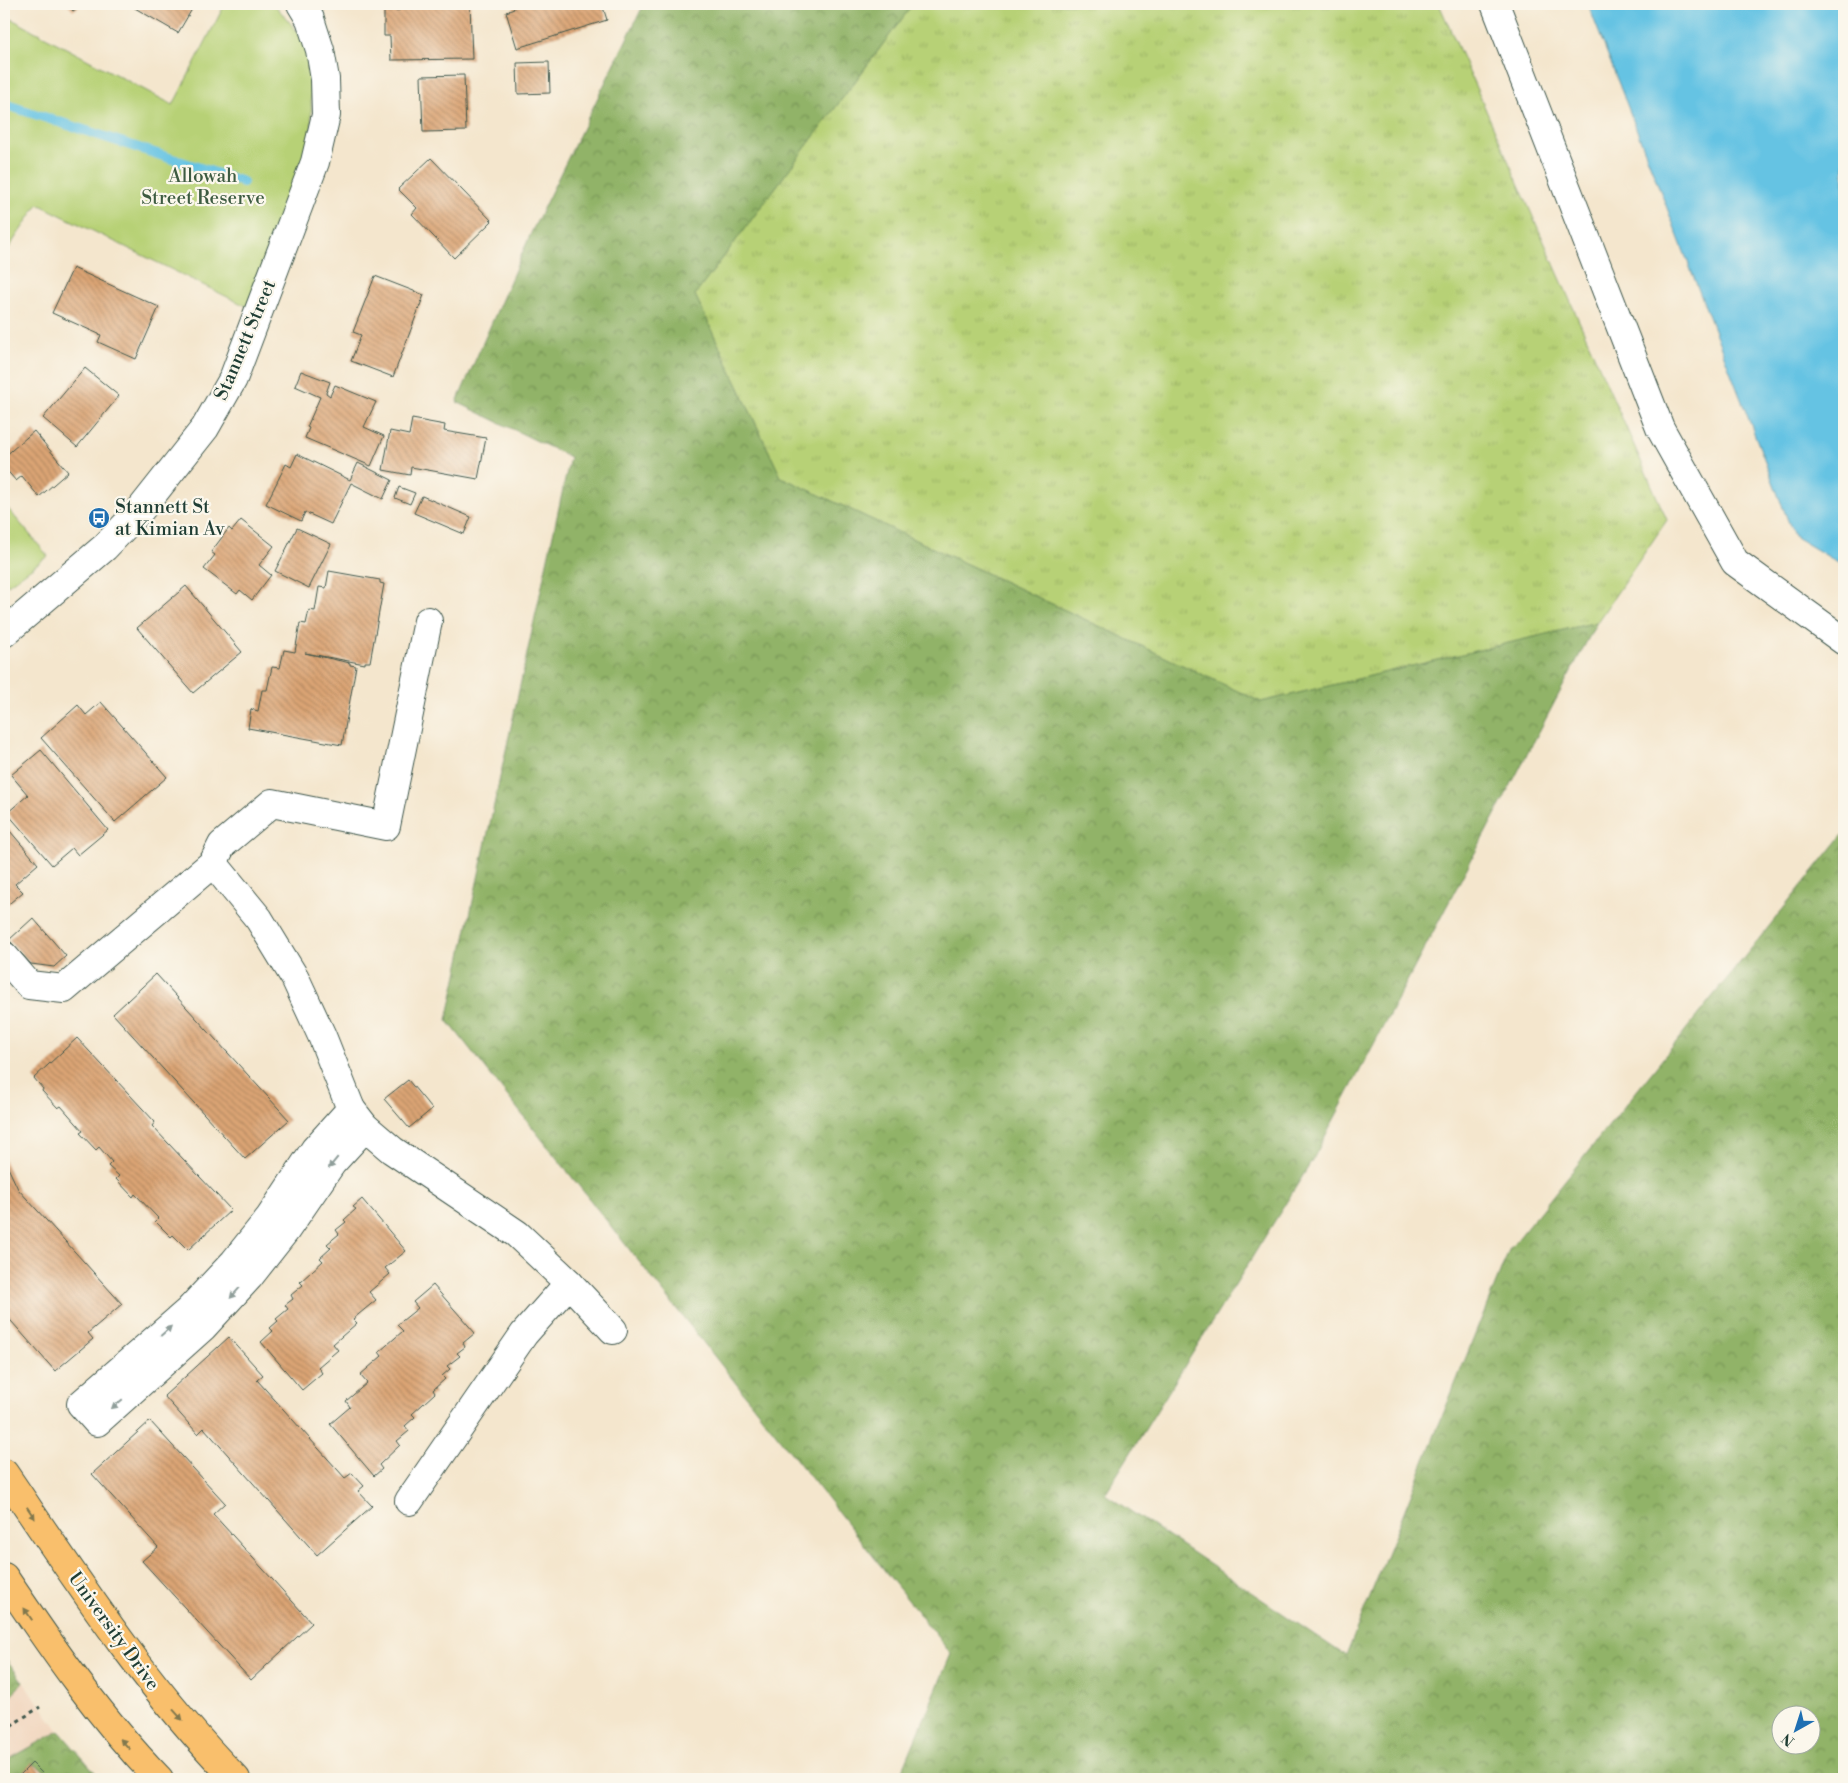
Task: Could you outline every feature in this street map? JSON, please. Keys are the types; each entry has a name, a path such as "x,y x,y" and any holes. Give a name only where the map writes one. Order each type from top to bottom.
{"main road":[{"name":"University Drive","path":"4,1473 94,1605 163,1699 236,1779"},
{"path":"4,1577 53,1650 121,1740 159,1779"}],"street":[{"name":"Stannett Street","path":"4,634 105,547 141,508 205,428 233,379 315,162 325,122 325,80 320,50 310,19 302,4"},
{"path":"1495,4 1660,428 1735,562 1844,642"},
{"path":"4,956 28,984 64,989 213,862 222,845 272,803 386,826 428,621"},
{"path":"213,862 259,919 295,978 358,1118 392,1150 517,1234 569,1283 613,1330"},
{"path":"358,1118 332,1163 286,1230 249,1277 216,1313 155,1372 96,1422 81,1404 188,1312 234,1262 270,1217 315,1149 358,1118"},
{"path":"409,1501 524,1334 569,1283"}],"path":[{"path":"4,1730 40,1707"}],"shaded area":[{"path":"4,1656 59,1731 101,1779 4,1779"}],"green space":[{"name":"Allowah Street Reserve","path":"225,4 274,4 310,46 312,143 252,309 38,204 4,255 4,15 173,105"},
{"path":"644,4 913,4 695,295 781,477 1261,702 1597,622 1312,1161 1105,1494 1346,1656 1509,1250 1844,833 1844,1779 899,1779 951,1654 447,1020 570,457 457,402 532,231"},
{"path":"913,4 1439,4 1667,520 1597,622 1261,702 781,477 695,295"},
{"path":"4,504 48,556 8,585 4,580"},
{"path":"4,1656 23,1682 4,1704"},
{"path":"59,1731 101,1779 58,1779 32,1763 16,1779 4,1779 4,1762"}],"water":[{"path":"1588,4 1844,4 1844,566 1794,536"}],"building":[{"path":"67,4 82,4 73,11"},
{"path":"128,4 195,4 178,33"},
{"path":"470,4 472,59 391,60 390,36 384,36 384,11 400,10 400,5"},
{"path":"512,4 602,4 607,20 517,48 506,12 514,9"},
{"path":"549,62 550,93 518,94 517,63"},
{"path":"464,75 466,131 423,132 421,76"},
{"path":"431,158 492,221 454,258 412,214 417,208 398,189"},
{"path":"73,268 159,307 136,359 98,342 101,335 52,313"},
{"path":"375,276 424,295 393,377 351,361 361,335 353,332"},
{"path":"85,368 119,396 77,447 43,418"},
{"path":"301,371 330,382 326,393 330,396 335,385 376,402 364,427 384,436 371,466 305,438 309,428 307,427 320,397 295,386"},
{"path":"412,419 445,425 444,431 486,438 478,479 411,467 410,475 383,470 390,431 409,435"},
{"path":"34,431 68,472 39,497 22,476 16,481 4,467 4,457"},
{"path":"297,454 350,480 358,463 392,480 383,499 351,483 331,524 305,512 301,521 266,504 286,464 291,467"},
{"path":"399,487 415,493 410,504 395,498"},
{"path":"422,496 471,517 464,534 414,513"},
{"path":"241,520 274,546 259,565 271,575 252,600 240,590 237,594 204,569 215,555 211,552 229,528 232,531"},
{"path":"297,528 331,544 309,588 275,571"},
{"path":"329,571 380,580 380,583 384,584 370,662 365,662 365,664 305,653 356,666 342,745 248,728 251,709 258,711 262,690 267,690 272,667 280,668 284,650 295,652 300,623 306,624 309,610 315,611 319,587 326,588"},
{"path":"186,586 242,652 193,693 137,628"},
{"path":"101,702 167,777 115,822 41,738 78,705 86,715"},
{"path":"41,750 108,830 78,855 72,848 52,865 7,813 28,795 11,775"},
{"path":"4,824 38,864 15,884 23,892 4,908"},
{"path":"33,918 66,956 54,967 31,964 9,940"},
{"path":"156,974 289,1120 245,1159 113,1014"},
{"path":"77,1038 155,1122 152,1126 231,1210 188,1250 173,1235 171,1237 155,1221 158,1218 135,1194 133,1197 116,1179 119,1176 108,1166 112,1162 99,1147 96,1150 80,1133 83,1131 61,1106 58,1108 42,1091 43,1089 34,1078"},
{"path":"408,1080 432,1109 409,1128 384,1099"},
{"path":"4,1159 18,1189 122,1304 88,1333 93,1339 55,1371 4,1313"},
{"path":"362,1199 406,1251 385,1268 390,1274 369,1292 376,1300 353,1319 357,1323 333,1344 338,1350 318,1367 322,1373 302,1390 261,1342 273,1331 270,1328 278,1321 276,1319 288,1309 285,1305 293,1299 291,1295 303,1285 300,1282 323,1261 320,1258 331,1248 327,1244 339,1234 336,1230 346,1222 344,1220 356,1209 353,1207"},
{"path":"433,1285 475,1333 463,1343 465,1347 457,1353 460,1356 447,1366 450,1369 442,1376 445,1379 433,1390 435,1393 412,1414 415,1417 405,1426 409,1431 397,1441 400,1445 379,1465 382,1469 374,1476 330,1424 350,1407 346,1401 367,1383 360,1375 382,1356 379,1352 403,1331 397,1325 418,1308 413,1302"},
{"path":"229,1337 263,1375 257,1380 345,1478 352,1473 364,1486 358,1491 372,1506 317,1555 204,1428 198,1434 164,1396"},
{"path":"150,1421 225,1503 213,1514 312,1623 251,1680 142,1561 158,1547 92,1474"},
{"path":"32,1763 48,1779 16,1779"}],"waterway":[{"path":"4,104 243,182"}],"place":[{"name":"Stannett St at Kimian Av","path":"99,518"}]}
